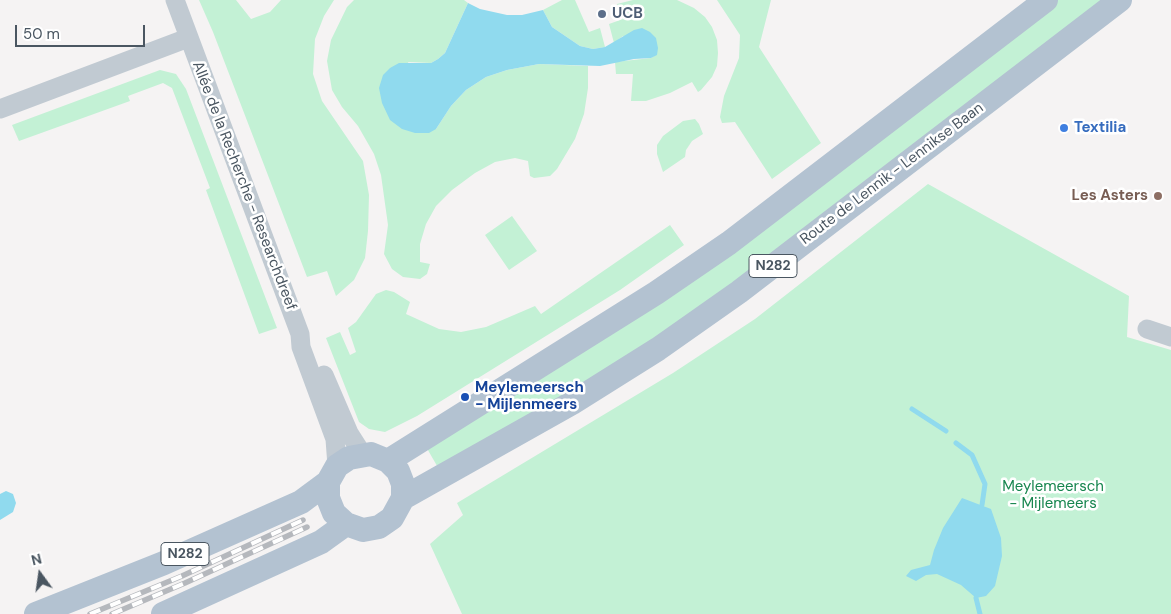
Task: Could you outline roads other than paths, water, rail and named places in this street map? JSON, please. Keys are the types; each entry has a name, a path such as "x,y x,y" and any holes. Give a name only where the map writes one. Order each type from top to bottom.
{"main road":[{"name":"N282","path":"388,460 656,293 729,243 1046,0"},
{"name":"Route de Lennik - Lennikse Baan","path":"346,524 363,530 379,527 392,518 403,498 572,403 658,349 739,292 1120,0"},
{"path":"363,455 371,454 388,460 398,471 403,484 403,498"},
{"name":"N282","path":"36,614 164,563 301,502 349,458 363,455"},
{"path":"162,614 321,542 346,524 334,513 328,498 333,474"}],"street":[{"name":"Allée de la Recherche - Researchdreef","path":"175,0 300,334 301,347 335,439 333,474"},
{"path":"0,109 188,38"},
{"path":"1147,329 1171,337"},
{"name":"Allée de la Recherche - Researchdreef","path":"300,334 310,344 349,433 363,455"}],"water":[{"path":"468,3 480,9 507,15 522,15 543,10 552,27 580,46 593,49 605,47 634,30 642,28 656,38 657,55 651,58 634,59 600,66 539,64 507,70 486,77 466,90 451,106 436,129 429,133 415,133 402,129 390,120 382,103 379,88 383,75 399,63 431,63 438,59 445,53"},
{"path":"6,491 13,494 16,503 13,512 0,520 0,494"},
{"path":"962,498 991,509 1001,538 1002,556 995,586 986,596 976,598 961,585 937,574 926,575 916,581 906,576 911,570 930,565 943,528"}],"waterway":[{"path":"912,409 946,431"},
{"path":"956,443 972,455 985,484 982,505"},
{"path":"976,598 980,614"}],"railway":[{"path":"90,614 182,576 303,520"},
{"path":"112,614 307,527"}],"place":[{"name":"UCB","path":"602,14"},
{"name":"Textilia","path":"1064,128"},
{"name":"Les Asters","path":"1158,196"},
{"name":"Meylemeersch - Mijlenmeers","path":"465,397"}],"park label":[{"name":"Meylemeersch - Mijlemeers","path":"1053,496"}]}
